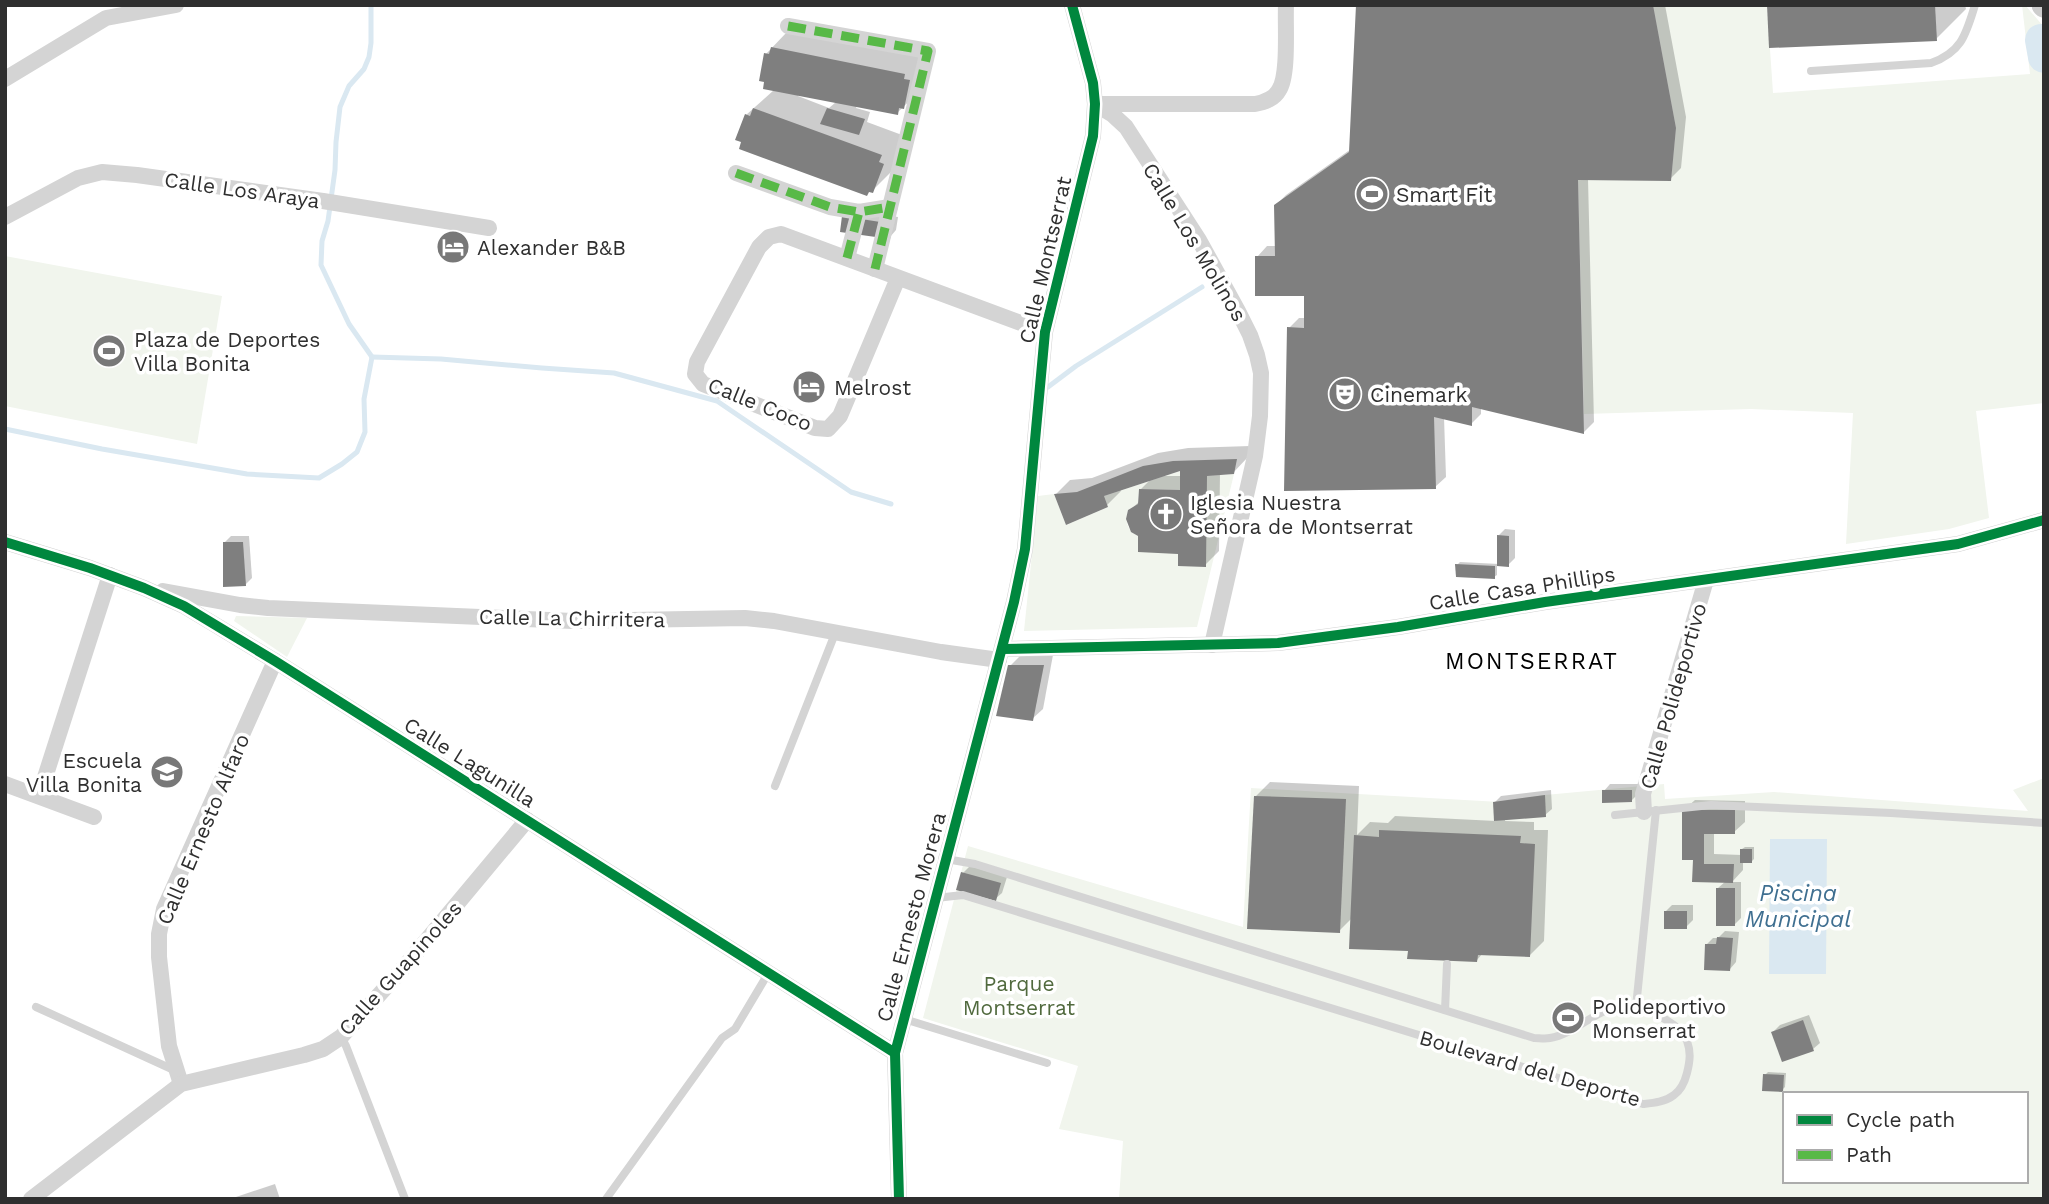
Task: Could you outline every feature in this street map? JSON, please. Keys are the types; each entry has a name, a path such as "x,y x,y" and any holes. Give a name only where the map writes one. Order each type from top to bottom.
{"street":[{"path":"5,79 106,18 176,5"},
{"name":"Calle Montserrat","path":"1000,655 1025,549 1045,332 1093,136 1095,104 1088,63 1072,5"},
{"path":"1095,104 1255,104 1268,101 1278,93 1284,74 1286,5"},
{"path":"788,26 928,51 875,269"},
{"name":"Calle Los Molinos","path":"1095,104 1126,127 1199,240 1238,311 1257,355 1261,391 1255,456 1212,645"},
{"name":"Calle Los Araya","path":"5,218 78,178 102,172 323,201 489,228"},
{"path":"736,173 830,207 859,212 890,207"},
{"path":"847,258 859,212"},
{"name":"Calle Coco","path":"898,278 840,416 828,429 815,428 703,384 695,374 697,362 759,247 769,237 781,234 1045,332"},
{"name":"Calle Casa Phillips","path":"1000,655 1278,643 1545,602 1958,544 2044,520"},
{"name":"Calle Lagunilla","path":"5,542 110,575 184,606 895,1053"},
{"path":"39,796 110,575"},
{"name":"Calle Polideportivo","path":"1650,811 1643,794 1706,580"},
{"name":"Calle La Chirritera","path":"144,588 268,608 573,621 745,618 836,631 941,652 1000,655"},
{"name":"Calle Ernesto Morera","path":"899,1199 895,1053 1000,655"},
{"name":"Calle Ernesto Alfaro","path":"179,1077 169,1046 159,957 159,934 164,909 275,662"},
{"path":"5,784 94,817"},
{"name":"Calle Guapinoles","path":"31,1199 179,1077 304,1055 323,1049 341,1037 406,965 527,820"}],"lane":[{"path":"1811,71 1931,63 1942,59 1953,52 1963,40 1975,5"},
{"path":"775,786 836,631"},
{"path":"1615,815 1711,805 1891,813 2044,824"},
{"path":"1636,1007 1650,811"},
{"name":"Boulevard del Deporte","path":"936,898 963,895 1643,1104 1662,1101 1674,1095 1685,1082 1690,1058 1686,1038 1672,1024 1656,1014 1636,1007 1612,1008 1566,1032 1549,1038 1534,1038 975,864 946,859"},
{"path":"1445,1010 1447,964"},
{"path":"606,1199 722,1038 735,1029 769,972"},
{"path":"36,1007 179,1077"},
{"path":"904,1019 1047,1063"},
{"path":"341,1037 405,1199"}],"green space":[{"path":"1653,5 1767,5 1773,93 2030,74 2022,5 2025,5 2044,27 2044,403 1976,411 1989,518 1949,529 1846,544 1853,413 1751,409 1584,414 1578,180 1671,180 1676,128"},
{"name":"Plaza de Deportes Villa Bonita","path":"5,256 222,296 197,444 5,406"},
{"path":"1180,471 1180,490 1139,489 1138,504 1128,510 1127,522 1131,531 1138,536 1207,476 1234,474 1197,627 1024,631 1038,496 1054,494 1066,525 1108,507 1104,496"},
{"path":"236,616 307,618 287,657 234,621"},
{"name":"Polideportivo Monserrat","path":"2044,778 2044,1199 1119,1199 1123,1141 1059,1129 1078,1066 923,1018 968,846 1243,927 1251,788 1500,802 1664,784 1665,799 1774,792 2028,811 2013,790"}],"water":[{"name":"Piscina Municipal","path":"1770,839 1827,839 1826,974 1769,974"}],"building":[{"path":"1356,5 1653,5 1676,128 1671,181 1578,180 1584,434 1472,407 1472,426 1434,417 1436,489 1284,491 1287,327 1304,328 1304,296 1255,296 1255,256 1275,256 1274,205 1349,152"},
{"path":"1767,5 1935,5 1937,41 1769,48"},
{"path":"771,47 905,74 904,79 910,80 904,109 899,108 898,115 763,89 764,82 759,81 764,53 769,54"},
{"path":"753,108 882,155 879,162 884,164 873,193 869,192 867,196 739,149 741,142 735,140 745,114 750,116"},
{"path":"827,108 865,119 859,135 820,124"},
{"path":"842,216 893,224 890,239 840,232"},
{"name":"Iglesia Nuestra Señora de Montserrat","path":"1237,459 1234,474 1207,476 1206,567 1178,566 1178,554 1138,552 1138,536 1131,532 1126,519 1128,510 1138,504 1139,489 1180,490 1180,471 1104,496 1108,507 1066,525 1054,494 1077,492 1143,466 1173,461"},
{"path":"1497,535 1509,536 1509,567 1497,566"},
{"path":"223,542 243,542 246,586 223,587"},
{"path":"1455,564 1495,566 1495,579 1456,577"},
{"path":"1008,665 1044,665 1033,721 996,716"},
{"path":"1602,790 1632,790 1632,802 1602,803"},
{"path":"1545,795 1546,817 1494,821 1493,802"},
{"path":"1254,796 1346,799 1340,933 1247,929"},
{"path":"1682,810 1735,810 1735,834 1704,834 1704,864 1734,864 1733,883 1692,882 1693,860 1682,860"},
{"path":"1379,830 1521,836 1520,843 1535,844 1530,957 1478,955 1477,962 1407,959 1408,951 1349,949 1354,835 1379,837"},
{"path":"1740,849 1752,849 1752,863 1740,863"},
{"path":"961,872 1001,883 996,901 956,890"},
{"path":"1716,888 1735,888 1735,926 1716,926"},
{"path":"1664,911 1687,911 1687,929 1664,929"},
{"path":"1717,937 1733,938 1730,971 1704,970 1705,944 1716,944"},
{"path":"1803,1020 1814,1051 1782,1062 1771,1032"},
{"path":"1763,1074 1784,1075 1783,1092 1762,1091"}],"waterway":[{"path":"371,5 369,57 364,69 349,86 340,107 335,170 328,221 322,241 321,265 349,324 372,357"},
{"path":"2041,40 2044,57"},
{"path":"1048,387 1076,366 1202,287"},
{"path":"372,357 441,359 614,373 717,401 851,492 891,504"},
{"path":"5,429 247,474 319,478 357,452 365,432 364,399 372,357"}],"marked path":[{"path":"788,26 928,51 875,269"},
{"path":"736,173 830,207 859,212 890,207"},
{"path":"847,258 859,212"}],"cycle path":[{"path":"899,1199 895,1053 1014,602 1025,549 1045,332 1093,136 1093,83 1072,5"},
{"path":"1002,649 1278,643 1398,627 1545,602 1958,544 2044,520"},
{"path":"5,542 90,568 184,606 895,1053"}],"place":[{"name":"Smart Fit","path":"1372,194"},
{"name":"Alexander B&B","path":"453,247"},
{"name":"Plaza de Deportes Villa Bonita","path":"109,351"},
{"name":"Melrost","path":"809,387"},
{"name":"Cinemark","path":"1345,394"},
{"name":"Iglesia Nuestra Señora de Montserrat","path":"1166,514"},
{"name":"Escuela Villa Bonita","path":"167,772"},
{"name":"Polideportivo Monserrat","path":"1568,1018"}],"district":[{"name":"MONTSERRAT","path":"1532,661"}],"park label":[{"name":"Parque Montserrat","path":"1019,995"}]}
